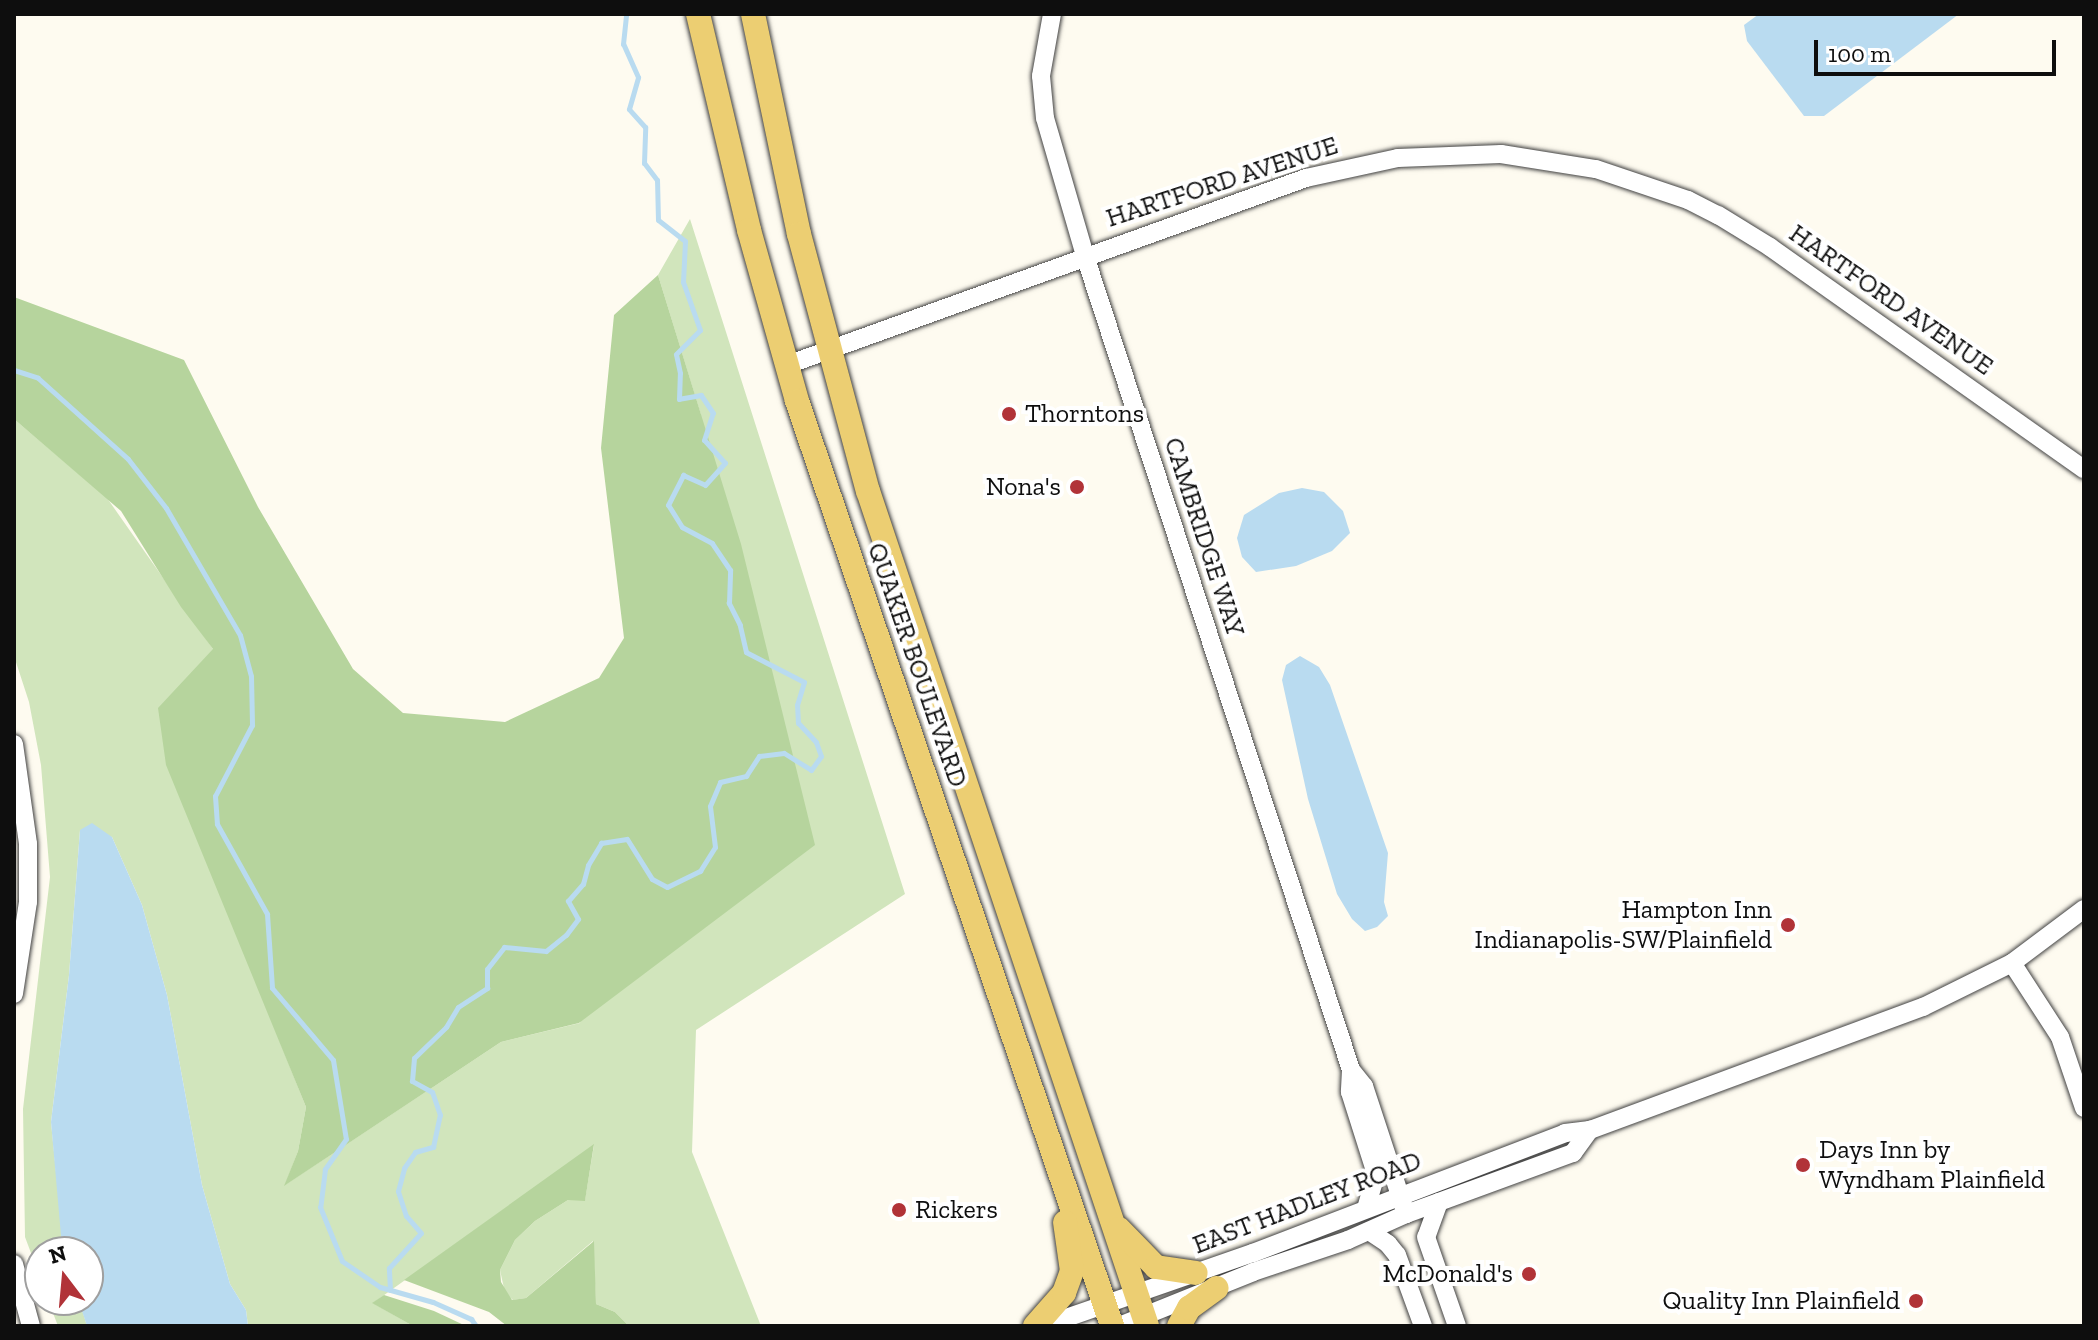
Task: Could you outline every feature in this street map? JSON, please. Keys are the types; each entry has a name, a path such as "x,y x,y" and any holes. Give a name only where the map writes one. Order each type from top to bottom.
{"main road":[{"name":"QUAKER BOULEVARD","path":"698,14 749,230 787,365 1108,1315"},
{"name":"QUAKER BOULEVARD","path":"753,14 782,161 828,350 892,569 1142,1312"},
{"path":"1035,1326 1064,1293 1072,1271 1057,1164"},
{"path":"1110,1219 1134,1248 1156,1267 1196,1273"},
{"path":"1179,1326 1189,1308 1217,1288"}],"street":[{"name":"CAMBRIDGE WAY","path":"1052,14 1041,76 1045,118 1085,256 1351,1070 1350,1092 1376,1174 1366,1209"},
{"name":"HARTFORD AVENUE","path":"787,365 1274,188 1368,162 1441,154 1501,154 1596,169 1688,200 1744,229 2084,469"},
{"path":"14,744 28,844 28,902 14,994"},
{"name":"EAST HADLEY ROAD","path":"1119,1326 1196,1273 1565,1133 1590,1130 1901,1015 2012,963 2084,909"},
{"path":"2012,963 2060,1037 2084,1108"},
{"name":"CAMBRIDGE WAY","path":"1351,1070 1364,1086 1406,1214"},
{"name":"EAST HADLEY ROAD","path":"1043,1326 1142,1312 1217,1288 1573,1153 1590,1130"},
{"path":"1439,1202 1426,1237 1457,1326"},
{"path":"1369,1231 1388,1244 1397,1255 1423,1326"},
{"path":"14,1264 31,1326"}],"green space":[{"path":"690,219 905,894 696,1030 692,1152 761,1326 629,1326 615,1312 596,1304 593,1241 526,1298 513,1300 505,1293 500,1270 515,1240 535,1221 568,1200 585,1200 594,1145 373,1303 413,1326 248,1326 246,1310 230,1284 202,1185 167,995 142,905 112,837 80,830 69,975 51,1122 62,1236 25,1236 23,1109 50,877 41,765 29,702 14,656 14,419 107,498 213,649 240,942 306,1107 298,1151 285,1185 501,1042 580,1023 701,415 658,275"},
{"path":"658,275 741,544 815,845 579,1023 501,1042 284,1186 298,1151 306,1107 166,765 158,708 213,649 181,607 121,511 14,419 14,297 184,360 258,507 353,669 403,713 505,722 599,678 624,638 601,448 614,315"},
{"path":"594,1144 585,1201 568,1200 535,1221 515,1240 500,1270 501,1282 512,1300 526,1298 594,1241 596,1304 615,1312 629,1326 507,1326 489,1312 404,1280"},
{"path":"384,1295 434,1311 466,1326 413,1326 372,1303"},
{"path":"54,1316 84,1316 87,1326 58,1326"}],"water":[{"path":"1759,14 1959,14 1824,116 1804,116 1747,41 1744,25"},
{"path":"1302,488 1324,492 1343,511 1350,533 1332,551 1296,566 1256,572 1242,557 1237,538 1244,515 1279,493"},
{"path":"1300,656 1319,667 1330,685 1388,853 1384,902 1388,916 1377,927 1365,931 1352,919 1337,894 1308,799 1282,680 1286,665"},
{"path":"92,823 112,837 142,905 167,995 202,1185 230,1284 246,1310 248,1326 87,1326 84,1316 104,1316 104,1236 61,1236 51,1122 69,975 80,830"}],"waterway":[{"path":"390,1290 389,1268 421,1233 406,1216 398,1191 404,1168 415,1152 433,1147 440,1115 432,1092 412,1081 414,1058 446,1027 458,1007 487,988 487,969 504,947 546,951 566,935 578,919 568,901 583,884 588,865 601,843 627,839 652,879 667,887 700,871 715,847 710,806 720,782 746,776 759,756 784,753 811,770 821,756 816,742 798,723 797,705 804,682 746,652 740,625 729,603 730,570 712,543 682,527 668,505 683,475 705,485 725,463 704,440 713,413 701,395 679,399 680,373 676,354 700,330 683,282 685,241 658,220 657,180 644,163 645,127 629,109 638,77 623,44 626,14"},
{"path":"14,370 38,378 128,459 166,508 240,635 251,676 252,725 215,796 217,824 267,914 272,988 333,1060 346,1139 325,1169 320,1207 342,1261 380,1287 433,1302 471,1319 476,1326"}],"place":[{"name":"Thorntons","path":"1009,414"},
{"name":"Nona's","path":"1077,487"},
{"name":"Hampton Inn Indianapolis-SW/Plainfield","path":"1788,925"},
{"name":"Days Inn by Wyndham Plainfield","path":"1803,1165"},
{"name":"Rickers","path":"899,1210"},
{"name":"McDonald's","path":"1529,1274"},
{"name":"Quality Inn Plainfield","path":"1916,1301"}]}
